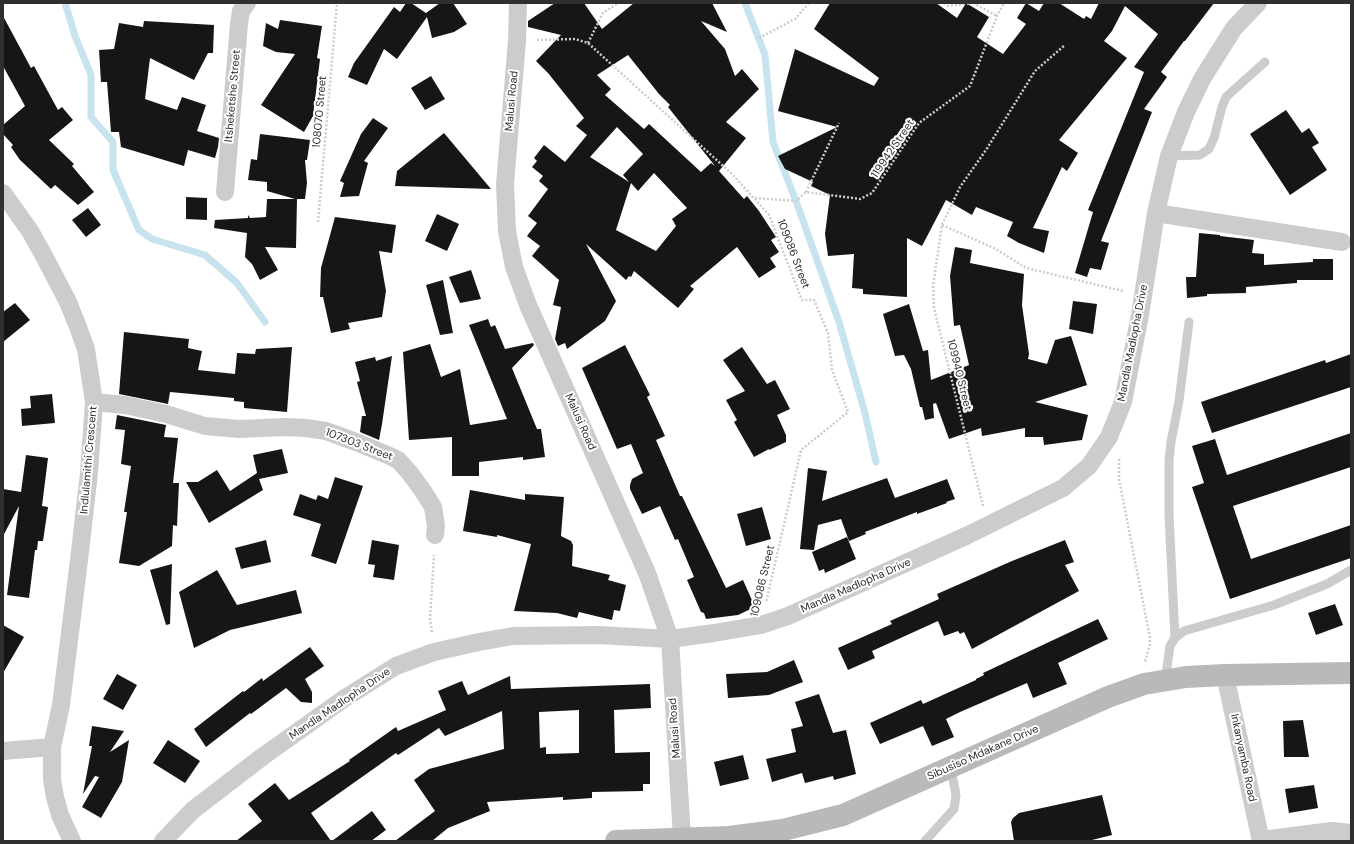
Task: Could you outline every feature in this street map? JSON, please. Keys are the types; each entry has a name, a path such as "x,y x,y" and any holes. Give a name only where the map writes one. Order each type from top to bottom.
{"street":[{"name":"Itsheketshe Street","path":"225,192 239,24 241,12 247,3"},
{"name":"Malusi Road","path":"518,3 517,41 505,184 507,231 514,267 528,305 647,573 670,639 682,838"},
{"name":"Mandla Madlopha Drive","path":"163,841 193,810 262,757 345,698 396,666 434,652 513,636 598,635 670,639 761,625 788,616 988,526 1063,488 1089,466 1109,437 1123,402 1140,315 1156,213 1169,156 1186,112 1202,79 1234,28 1258,3"},
{"name":"Indlulamithi Crescent","path":"3,193 30,231 68,302 86,349 94,402 89,473 79,560 61,705 52,747 52,780 55,797 60,815 72,841"},
{"path":"1156,213 1346,243"},
{"name":"107303 Street","path":"94,402 125,405 166,414 205,426 239,430 285,427 306,428 326,432 356,442 398,460 409,472 433,507 436,526 435,535"},
{"name":"Sibusiso Mdakane Drive","path":"616,841 729,837 783,830 843,815 1108,697 1144,684 1186,678 1225,675 1351,673"},
{"name":"Inkanyamba Road","path":"1225,675 1261,840"},
{"path":"3,751 52,747"},
{"path":"1261,840 1332,831 1351,833"}],"lane":[{"path":"1169,156 1200,155 1209,149 1214,138 1226,97 1265,62"},
{"path":"1175,638 1169,460 1179,401 1189,322"},
{"path":"1165,681 1170,646 1175,638 1184,631 1274,605 1328,584 1351,570"},
{"path":"925,841 954,809 956,794 950,768"}],"path":[{"name":"108070 Street","path":"318,222 337,3"},
{"path":"517,41 574,39 588,43 603,13 618,3"},
{"path":"759,38 795,19 809,3"},
{"path":"944,3 948,6 972,3 997,16"},
{"name":"119942 Street","path":"806,192 860,199 872,193 920,123 970,86 997,16 1004,3"},
{"name":"109086 Street","path":"588,43 732,174 769,215 802,300 814,300 828,333 832,370 848,412 801,450 761,625"},
{"name":"109940 Street","path":"988,526 934,308 934,286 942,225 960,187 986,150 1035,71 1065,45"},
{"path":"754,198 796,201 806,192 839,123"},
{"path":"942,225 996,249 1026,268 1134,294 1140,315"},
{"path":"1112,431 1119,450 1119,479 1150,638 1150,644 1137,687"},
{"path":"434,652 430,619 435,535"}],"building":[{"path":"406,3 411,3 426,13 440,3 453,3 467,24 454,32 432,38 427,17 397,59 384,49 367,85 348,77 354,63 394,7 400,12"},
{"path":"555,3 584,3 602,29 634,3 712,3 727,32 701,21 725,49 735,76 742,69 759,89 726,122 746,138 719,171 744,199 747,196 776,237 771,240 779,252 770,258 776,267 759,278 737,247 690,286 694,289 678,308 634,271 631,277 629,276 626,280 586,244 616,301 605,321 567,349 565,343 558,346 555,339 561,307 553,305 559,280 532,256 540,246 527,236 537,223 528,216 548,189 539,181 543,176 532,167 537,161 534,158 544,145 565,162 587,135 576,126 584,118 548,73 536,61 561,35 528,27 528,21","holes":["628,55 659,94 670,105 668,107 715,166 711,163 701,172 649,124 644,129 605,95 611,89 597,75","617,127 643,154 623,175 629,182 590,157","654,173 687,208 672,219 676,226 656,251 616,230 631,183 638,191"]},
{"path":"830,3 936,3 957,18 966,3 989,17 977,37 1003,54 1026,24 1017,18 1026,3 1039,11 1044,3 1059,3 1084,19 1086,16 1091,19 1099,3 1214,3 1161,72 1167,77 1144,109 1152,112 1101,241 1109,243 1101,270 1090,268 1087,277 1075,273 1093,212 1088,210 1144,72 1134,67 1158,34 1125,6 1112,31 1104,41 1127,58 1059,140 1078,153 1067,171 1062,167 1033,228 1049,231 1044,253 1019,243 1007,236 1013,222 976,207 972,215 946,200 922,246 907,238 907,297 863,294 863,289 852,288 854,254 828,256 825,234 830,195 811,186 813,182 785,169 778,156 837,127 778,111 795,49 874,86 879,78 814,29"},
{"path":"3,16 31,68 34,66 58,110 62,107 73,120 49,140 74,164 72,166 94,192 78,205 55,185 51,189 20,160 11,147 13,145 3,134 3,125 25,106 3,66"},
{"path":"280,20 322,26 317,58 320,59 313,116 304,132 261,105 295,54 276,52 263,46 266,23 278,29"},
{"path":"144,21 214,25 213,53 208,53 194,80 150,58 145,99 177,110 182,97 206,105 197,131 219,138 215,158 188,150 184,166 121,147 119,132 111,132 107,82 101,82 99,50 114,49 119,23 143,27"},
{"path":"431,76 445,99 425,110 411,88"},
{"path":"1286,110 1302,133 1309,128 1319,143 1312,147 1327,170 1290,195 1250,134"},
{"path":"373,118 388,128 364,161 368,163 359,196 340,197 344,183 340,181 361,134"},
{"path":"444,133 491,189 395,186 397,171"},
{"path":"260,134 310,140 307,160 305,160 307,183 305,199 297,199 296,248 265,247 278,270 260,280 252,264 245,257 247,233 214,228 215,220 248,218 248,215 250,218 266,217 267,199 295,199 267,191 267,182 248,180 251,159 257,160"},
{"path":"186,197 207,198 207,220 186,219"},
{"path":"88,208 101,225 86,237 72,220"},
{"path":"437,214 459,224 447,251 425,241"},
{"path":"335,217 396,225 392,253 379,251 386,291 382,317 348,323 350,329 331,333 323,297 320,297 321,268"},
{"path":"1199,233 1254,240 1252,253 1264,254 1264,265 1313,262 1313,259 1333,259 1333,280 1297,280 1297,283 1246,287 1246,293 1207,294 1207,296 1187,298 1186,277 1196,277"},
{"path":"955,247 972,250 970,263 1024,274 1022,305 1029,354 1028,359 1047,364 1055,340 1071,336 1087,385 1035,402 1088,415 1082,440 1044,445 1043,437 1025,437 1025,428 982,436 981,428 949,439 936,403 933,404 934,418 925,420 922,407 920,407 911,369 904,355 895,356 883,314 909,304 923,351 928,350 931,380 969,365 960,325 954,326 950,276"},
{"path":"471,270 481,299 460,303 449,277"},
{"path":"443,280 453,333 440,335 426,285"},
{"path":"1073,301 1097,304 1093,334 1069,329"},
{"path":"15,303 30,320 3,342 3,312"},
{"path":"488,319 491,327 495,325 505,349 533,343 534,345 512,368 537,429 541,429 545,457 523,460 523,457 479,462 479,476 452,476 452,437 409,440 403,352 430,344 441,377 460,369 470,425 507,419 469,325"},
{"path":"124,332 189,339 188,348 202,351 198,370 235,374 237,353 255,354 256,349 292,347 287,412 244,408 244,402 234,401 234,398 170,392 168,404 119,394"},
{"path":"625,345 650,395 647,397 665,436 656,440 680,496 682,496 726,588 743,580 755,607 738,615 706,619 704,613 701,612 687,580 694,577 678,539 675,540 660,506 642,514 630,489 632,479 643,473 631,444 617,449 582,368"},
{"path":"742,347 767,384 775,380 790,409 777,415 786,435 786,442 754,457 734,422 737,420 726,400 745,391 723,360"},
{"path":"1351,354 1351,387 1212,433 1201,402 1325,360 1326,363"},
{"path":"392,356 379,440 360,432 362,416 366,416 357,382 360,381 355,362 375,357 376,361"},
{"path":"52,394 55,423 22,426 21,409 31,408 30,396"},
{"path":"117,415 166,425 164,437 178,438 173,483 179,483 177,526 173,525 172,546 139,566 119,563 127,512 124,512 131,466 121,464 125,430 115,429"},
{"path":"1351,433 1351,467 1233,506 1251,559 1351,525 1351,558 1230,599 1192,487 1204,483 1192,446 1215,439 1227,475"},
{"path":"282,449 288,473 259,479 263,490 209,523 186,482 198,482 217,470 230,491 257,473 253,455"},
{"path":"26,455 48,458 42,506 48,507 43,541 38,541 37,550 35,550 29,598 7,595 19,506 3,536 3,489 21,492"},
{"path":"808,468 827,471 822,501 887,478 895,498 947,479 955,499 865,532 866,534 849,541 841,519 818,525 814,550 800,549"},
{"path":"335,477 363,486 336,564 311,556 321,524 293,515 300,494 316,500 318,495 328,499"},
{"path":"470,490 525,500 525,494 564,497 561,536 571,541 573,545 572,566 610,575 608,580 626,585 620,611 614,610 612,620 579,612 577,618 557,613 514,611 531,544 497,535 497,537 463,531"},
{"path":"762,507 771,539 746,546 737,514"},
{"path":"847,537 856,559 825,573 824,569 819,571 812,552"},
{"path":"266,540 271,562 241,569 235,548"},
{"path":"372,540 399,545 394,580 373,577 375,565 368,564"},
{"path":"1065,540 1074,562 1065,565 1079,591 972,649 964,632 960,634 958,631 944,636 938,621 872,651 875,658 848,670 838,648 892,624 890,621 939,599 937,594 1012,561"},
{"path":"172,564 170,624 166,625 150,570"},
{"path":"217,570 237,605 296,590 302,613 230,630 194,648 179,592"},
{"path":"1335,604 1343,625 1316,635 1308,613"},
{"path":"1098,619 1108,639 1058,663 1067,684 1033,698 1027,683 960,712 946,719 954,737 932,746 923,726 880,744 870,723 921,700 923,704 976,680 984,675 983,673"},
{"path":"3,625 24,637 3,673"},
{"path":"310,647 324,666 305,679 312,692 312,703 301,702 286,688 251,714 250,713 206,747 194,729 243,691 244,692 262,678 263,681"},
{"path":"794,660 803,682 769,695 728,698 726,674 767,672"},
{"path":"117,674 137,685 123,710 103,699"},
{"path":"510,676 511,689 650,684 651,708 614,710 615,753 650,752 650,784 643,784 643,791 592,792 592,798 563,800 563,797 487,802 490,811 448,828 432,841 395,841 435,811 414,780 429,769 504,749 502,711 445,736 439,728 398,755 396,753 311,813 331,841 236,841 262,821 248,804 275,783 289,800 350,761 349,760 396,727 398,731 446,710 438,691 462,681 468,695","holes":["579,710 579,753 546,754 546,747 540,748 539,712"]},
{"path":"819,694 833,733 846,730 856,774 834,780 833,776 805,783 802,773 772,782 766,759 796,752 791,729 803,726 795,702"},
{"path":"1303,720 1309,757 1284,757 1283,721"},
{"path":"92,726 124,731 110,752 129,740 122,782 101,818 82,807 99,777 95,776 83,794 92,746 89,746"},
{"path":"168,740 200,761 185,783 153,763"},
{"path":"743,755 749,779 720,786 714,762"},
{"path":"1314,785 1318,808 1289,813 1285,789"},
{"path":"1102,795 1112,835 1088,841 1014,841 1011,822 1019,813"},
{"path":"372,811 386,830 371,841 332,841"}],"waterway":[{"path":"65,3 75,36 91,75 91,117 113,142 113,170 139,230 152,239 205,255 237,283 265,322"},
{"path":"745,3 765,55 773,142 796,201 839,322 865,413 876,462"}]}
